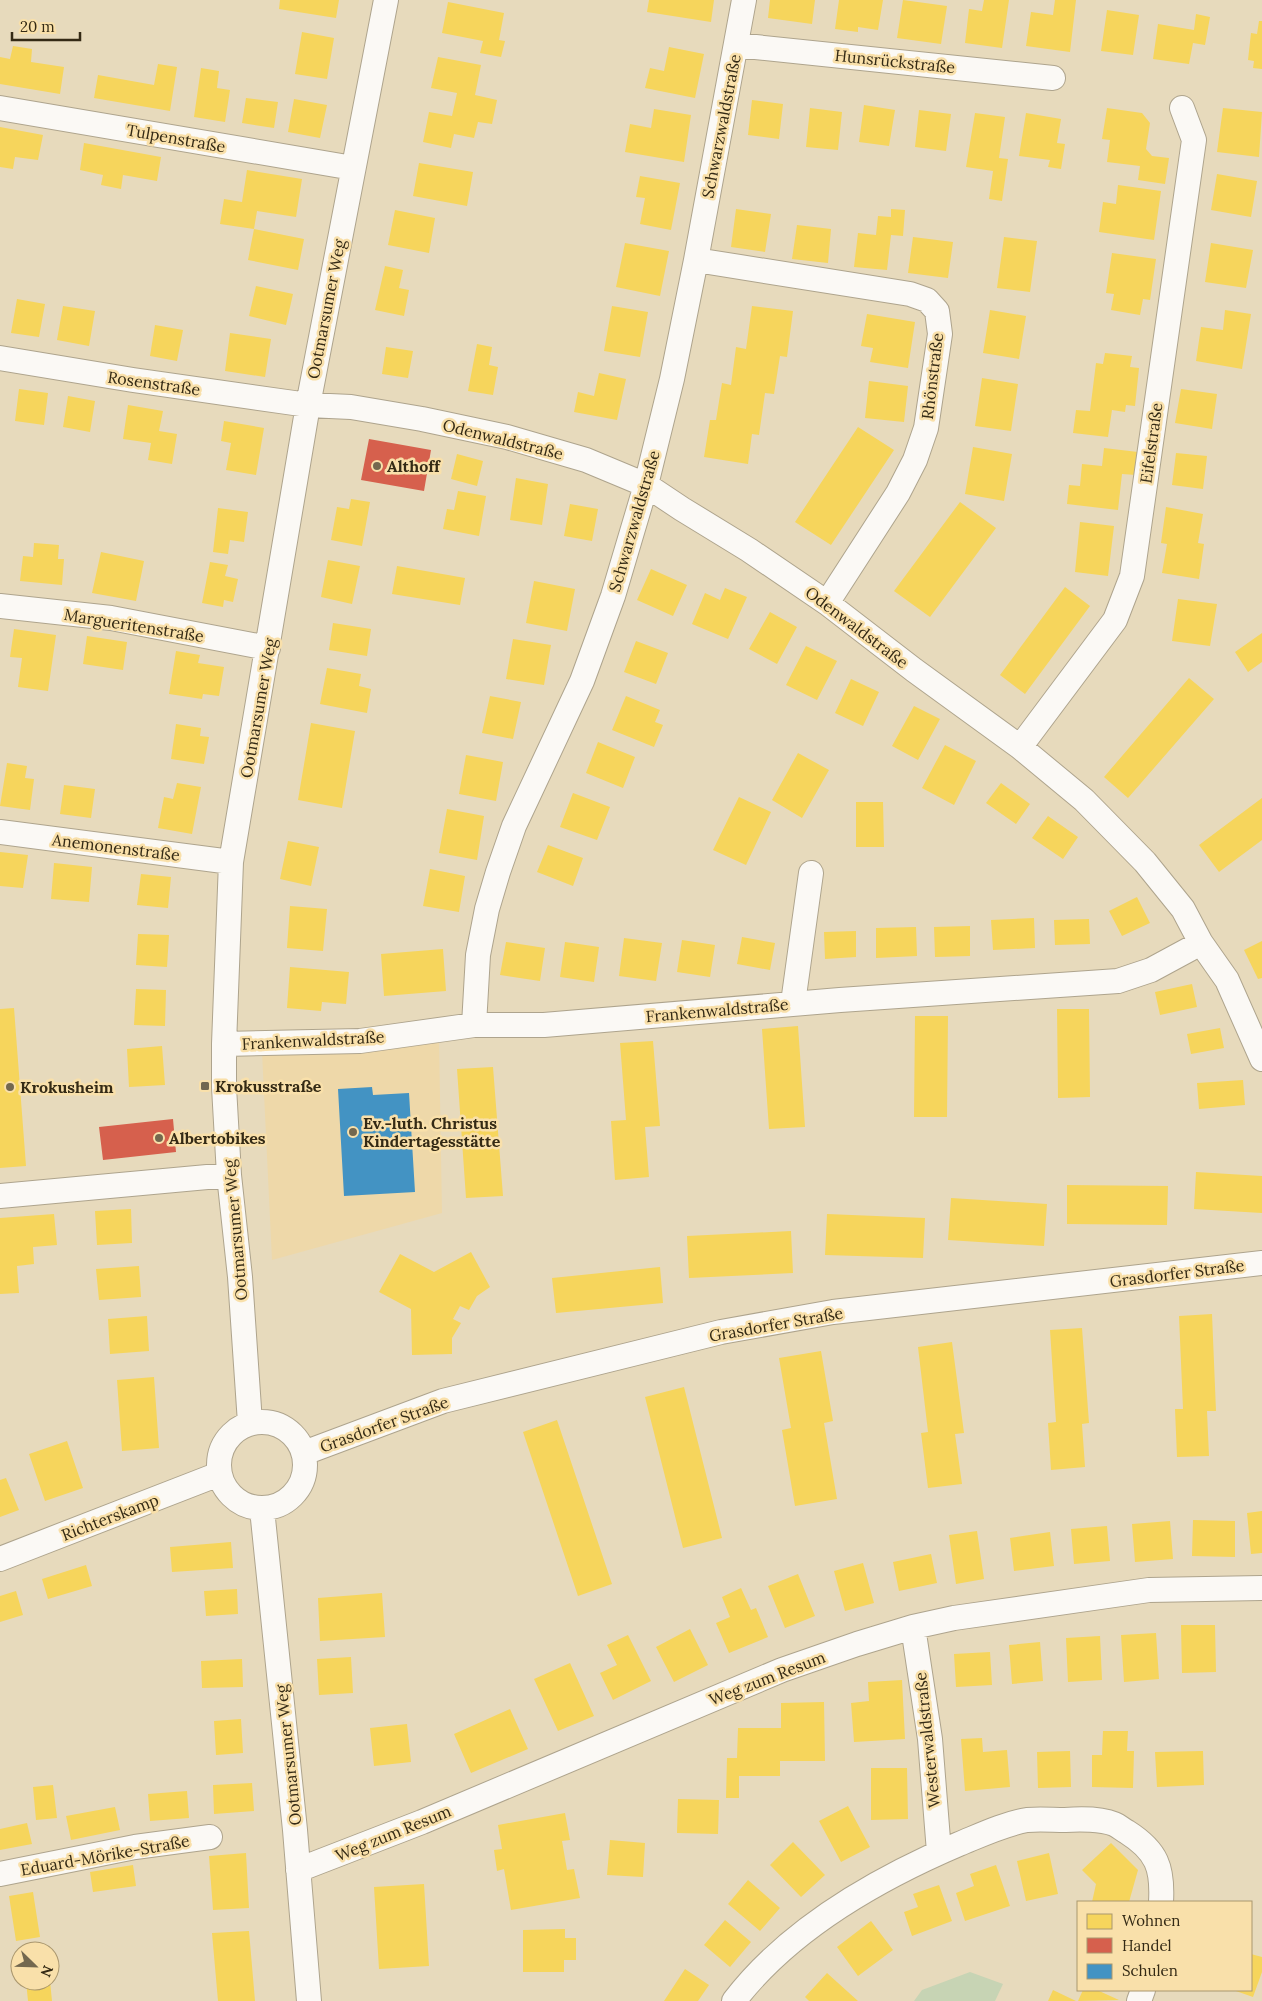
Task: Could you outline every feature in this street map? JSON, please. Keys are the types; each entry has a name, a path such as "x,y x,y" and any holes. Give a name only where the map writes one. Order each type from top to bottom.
{"street":[{"name":"Ootmarsumer Weg","path":"250,1424 240,1277 229,1176 224,1044 231,862 308,405 386,0"},
{"name":"Schwarzwaldstraße","path":"474,1025 478,955 487,909 498,872 514,826 582,681 613,596 646,485 672,379 744,0"},
{"name":"Hunsrückstraße","path":"736,44 1053,78"},
{"name":"Tulpenstraße","path":"0,108 353,168"},
{"name":"Eifelstraße","path":"1020,747 1115,620 1132,576 1194,140 1182,108"},
{"name":"Rhönstraße","path":"696,260 910,294 927,300 937,311 940,334 926,428 915,460 898,493 827,603"},
{"name":"Rosenstraße","path":"0,358 133,380 308,405"},
{"name":"Odenwaldstraße","path":"308,405 351,407 422,419 507,437 586,460 646,485 682,510 749,550 827,603 914,670 1020,747 1084,800 1146,862 1183,910 1227,980 1262,1059"},
{"name":"Margueritenstraße","path":"0,606 111,618 268,648"},
{"name":"Anemonenstraße","path":"0,832 231,862"},
{"path":"793,1004 811,873"},
{"name":"Frankenwaldstraße","path":"224,1044 360,1042 474,1025 544,1024 1118,981 1151,970 1202,942"},
{"path":"0,1196 229,1176"},
{"name":"Grasdorfer Straße","path":"304,1453 443,1401 721,1332 833,1312 1262,1262"},
{"path":"270,1423 289,1431 298,1441 304,1453 305,1469 301,1484 291,1497 278,1506 262,1509 240,1503 230,1495 219,1474 222,1448 229,1437 238,1429 250,1424 270,1423"},
{"name":"Richterskamp","path":"0,1559 219,1474"},
{"name":"Ootmarsumer Weg","path":"262,1509 298,1870 309,2001"},
{"name":"Weg zum Resum","path":"298,1870 422,1822 782,1670 913,1627 954,1618 1148,1590 1262,1588"},
{"name":"Westerwaldstraße","path":"913,1627 930,1739 939,1852"},
{"path":"734,2001 746,1985 783,1950 815,1924 885,1880 939,1852 985,1833 1027,1820 1082,1819 1114,1824 1136,1838 1157,1860 1162,1885 1161,1901"},
{"name":"Eduard-Mörike-Straße","path":"0,1874 135,1848 210,1837"}],"shaded area":[{"name":"Ev.-luth. Christus Kindertagesstätte","path":"439,1039 442,1213 272,1260 262,1052"}],"green space":[{"path":"970,1972 1003,1984 995,2001 914,2001 922,1990"}],"building: Wohnen":[{"path":"280,0 339,0 336,18 279,9"},
{"path":"649,0 714,0 711,22 647,12"},
{"path":"770,0 815,0 812,24 768,18"},
{"path":"839,0 883,0 878,30 858,27 858,32 835,29"},
{"path":"903,0 947,6 941,44 897,38"},
{"path":"984,0 1009,0 1002,48 965,43 969,9 982,11"},
{"path":"1055,0 1076,0 1070,52 1026,46 1031,12 1053,15"},
{"path":"448,2 504,13 499,40 505,41 501,57 480,53 483,41 442,33"},
{"path":"1107,10 1139,15 1133,55 1101,51"},
{"path":"1196,14 1210,17 1205,45 1193,43 1189,64 1153,59 1158,24 1194,30"},
{"path":"1259,21 1262,21 1262,69 1253,68 1254,61 1248,60 1251,33 1257,34"},
{"path":"302,32 334,38 327,79 295,74"},
{"path":"13,46 32,49 31,62 64,67 60,94 0,84 0,57 10,59"},
{"path":"669,47 704,54 695,98 645,88 650,68 664,71"},
{"path":"438,57 481,65 475,95 497,100 492,124 478,122 474,138 454,134 451,148 423,142 429,112 452,116 457,93 431,88"},
{"path":"158,64 177,67 170,111 94,98 98,75 154,85"},
{"path":"201,68 219,71 217,88 230,90 225,122 194,117"},
{"path":"246,98 278,102 274,128 242,123"},
{"path":"294,99 327,105 320,138 288,132"},
{"path":"752,100 783,104 779,139 748,135"},
{"path":"864,105 895,110 889,146 859,142"},
{"path":"810,108 842,112 838,150 806,147"},
{"path":"1107,108 1142,113 1150,123 1146,149 1152,156 1169,158 1165,184 1138,180 1140,166 1107,162 1110,140 1102,139"},
{"path":"1223,108 1262,112 1259,157 1217,152"},
{"path":"654,109 691,115 684,162 625,152 630,124 651,128"},
{"path":"919,110 951,114 946,151 915,147"},
{"path":"975,113 1005,117 999,158 1008,159 1002,201 989,199 993,171 966,167"},
{"path":"1026,113 1061,119 1057,143 1065,144 1061,169 1048,167 1050,160 1019,156"},
{"path":"0,127 43,135 38,160 15,157 13,169 0,167"},
{"path":"84,143 161,157 157,181 123,175 121,189 101,185 103,175 80,170"},
{"path":"419,163 473,172 467,206 413,196"},
{"path":"247,170 302,179 296,217 257,211 254,229 220,224 224,199 242,202"},
{"path":"1217,174 1257,181 1251,217 1211,210"},
{"path":"640,176 680,183 671,230 640,224 645,198 636,197"},
{"path":"1118,185 1161,191 1154,240 1099,232 1103,202 1116,204"},
{"path":"736,209 771,214 765,252 731,247"},
{"path":"891,209 905,210 903,236 891,235 887,270 854,267 858,233 876,235 878,216 891,217"},
{"path":"395,210 435,218 429,253 388,245"},
{"path":"797,225 831,229 828,263 792,259"},
{"path":"254,229 304,239 298,270 248,260"},
{"path":"913,237 953,242 948,278 908,273"},
{"path":"1004,237 1037,241 1030,292 997,288"},
{"path":"625,243 669,251 660,296 616,287"},
{"path":"1211,243 1253,250 1246,288 1205,282"},
{"path":"1112,253 1156,259 1150,300 1143,299 1140,315 1111,310 1114,294 1106,293"},
{"path":"385,266 403,270 399,288 409,290 404,316 375,310"},
{"path":"256,286 293,294 286,325 249,316"},
{"path":"17,299 45,304 39,337 11,333"},
{"path":"63,306 95,311 89,346 57,340"},
{"path":"612,306 648,312 640,357 604,351"},
{"path":"752,306 793,311 787,357 780,356 774,394 765,393 759,435 752,434 748,464 704,457 710,420 716,420 722,383 731,385 736,347 746,349"},
{"path":"990,310 1026,316 1019,359 983,353"},
{"path":"1225,310 1251,314 1242,369 1196,361 1201,327 1223,330"},
{"path":"867,314 915,322 908,368 870,362 873,348 861,346"},
{"path":"155,325 183,330 177,361 150,356"},
{"path":"230,333 271,339 265,377 225,371"},
{"path":"477,344 492,347 489,365 498,367 493,395 468,391"},
{"path":"386,347 413,351 408,378 382,374"},
{"path":"1105,353 1132,356 1130,367 1139,368 1135,406 1126,405 1125,412 1112,410 1108,437 1073,433 1076,410 1090,411 1096,363 1103,364"},
{"path":"599,373 626,379 617,420 574,412 578,392 594,396"},
{"path":"982,378 1018,384 1011,431 975,426"},
{"path":"869,381 908,386 904,422 865,418"},
{"path":"19,389 48,393 44,425 15,421"},
{"path":"1181,389 1217,394 1212,429 1175,423"},
{"path":"68,396 95,401 90,432 63,427"},
{"path":"128,405 163,411 159,431 177,434 172,464 148,460 151,443 123,439"},
{"path":"224,421 264,428 256,475 226,470 231,443 221,441"},
{"path":"858,427 894,450 831,545 795,522"},
{"path":"973,447 1012,454 1004,501 965,494"},
{"path":"1104,448 1138,452 1136,475 1122,474 1118,510 1067,504 1069,485 1080,486 1082,464 1102,466"},
{"path":"1176,453 1207,456 1203,489 1172,485"},
{"path":"457,454 483,461 477,486 451,479"},
{"path":"516,478 548,484 542,525 510,520"},
{"path":"458,491 486,496 479,536 443,529 447,509 454,510"},
{"path":"351,499 370,502 362,546 331,540 337,507 349,509"},
{"path":"960,502 996,528 930,617 894,591"},
{"path":"570,504 598,509 592,541 564,536"},
{"path":"1166,507 1203,514 1198,543 1204,544 1199,579 1162,573 1167,544 1161,543"},
{"path":"218,508 248,512 244,542 230,540 228,554 213,552"},
{"path":"1080,522 1114,526 1108,576 1075,572"},
{"path":"34,543 59,545 58,559 64,559 62,585 20,581 23,556 33,557"},
{"path":"101,552 144,561 136,601 92,593"},
{"path":"328,560 360,566 352,604 321,597"},
{"path":"210,562 228,565 225,576 238,579 233,602 224,600 223,607 202,603"},
{"path":"397,566 465,578 460,605 392,594"},
{"path":"651,569 687,585 673,616 637,600"},
{"path":"534,581 575,589 567,631 526,623"},
{"path":"1065,587 1090,606 1025,694 1000,675"},
{"path":"725,588 747,597 728,639 692,624 705,593 720,600"},
{"path":"1178,599 1217,604 1210,646 1172,641"},
{"path":"770,612 797,627 777,664 749,649"},
{"path":"333,623 371,629 367,656 329,650"},
{"path":"14,629 56,635 48,691 18,687 22,658 10,657"},
{"path":"1262,633 1262,662 1248,672 1235,652"},
{"path":"87,636 127,642 123,670 83,664"},
{"path":"513,639 551,645 544,685 506,679"},
{"path":"636,641 668,653 656,684 624,672"},
{"path":"806,646 837,661 817,700 786,685"},
{"path":"176,651 200,655 198,663 224,667 219,696 203,694 202,699 169,694"},
{"path":"327,668 361,674 359,686 371,689 367,713 320,704"},
{"path":"1189,678 1214,699 1128,798 1104,777"},
{"path":"851,679 879,692 863,726 835,713"},
{"path":"490,696 521,702 513,739 482,733"},
{"path":"626,696 660,710 655,722 663,725 654,747 612,730"},
{"path":"914,706 940,719 918,760 892,746"},
{"path":"311,723 355,731 342,808 298,800"},
{"path":"176,724 201,728 200,736 209,737 204,764 171,759"},
{"path":"598,742 635,757 623,788 586,773"},
{"path":"945,745 976,761 954,805 922,788"},
{"path":"798,753 829,770 802,818 772,800"},
{"path":"466,755 503,762 496,801 459,794"},
{"path":"7,763 27,766 25,778 34,779 30,810 0,806"},
{"path":"177,783 201,787 192,834 158,828 164,797 173,799"},
{"path":"1001,783 1030,804 1016,824 986,803"},
{"path":"64,785 95,789 91,818 60,814"},
{"path":"573,793 610,807 597,840 560,827"},
{"path":"739,797 771,812 746,865 713,850"},
{"path":"1262,798 1262,840 1219,872 1199,845"},
{"path":"856,802 883,802 884,847 856,847"},
{"path":"447,809 484,816 477,860 439,853"},
{"path":"1048,816 1078,837 1063,859 1032,838"},
{"path":"288,841 319,847 311,886 280,879"},
{"path":"548,845 583,858 573,886 537,872"},
{"path":"0,852 28,855 23,888 0,886"},
{"path":"54,863 92,867 89,902 51,899"},
{"path":"430,869 465,876 459,912 423,906"},
{"path":"141,874 171,877 168,908 137,905"},
{"path":"1137,897 1150,923 1122,936 1109,911"},
{"path":"290,906 327,909 323,951 287,948"},
{"path":"1034,918 1035,948 993,950 991,920"},
{"path":"1089,919 1090,944 1055,945 1054,920"},
{"path":"970,926 970,956 935,957 934,927"},
{"path":"916,927 917,956 876,958 876,928"},
{"path":"856,931 856,957 825,959 824,932"},
{"path":"138,934 169,935 167,967 136,965"},
{"path":"742,937 775,943 770,970 737,964"},
{"path":"624,938 662,943 656,981 619,976"},
{"path":"682,940 715,945 710,977 677,972"},
{"path":"1262,941 1262,978 1258,979 1244,950"},
{"path":"506,942 545,948 540,981 500,975"},
{"path":"565,942 599,947 594,982 560,977"},
{"path":"443,949 446,991 384,996 381,954"},
{"path":"290,967 349,972 346,1004 322,1002 321,1011 287,1008"},
{"path":"1192,984 1197,1007 1160,1015 1155,992"},
{"path":"136,989 166,990 165,1026 134,1025"},
{"name":"Krokusheim","path":"14,1008 26,1166 0,1168 0,1009"},
{"path":"1057,1009 1089,1009 1090,1097 1058,1098"},
{"path":"915,1016 948,1016 947,1117 914,1117"},
{"path":"798,1026 805,1127 769,1129 762,1029"},
{"path":"1220,1028 1224,1048 1191,1054 1187,1034"},
{"path":"653,1041 660,1126 645,1127 649,1177 615,1180 611,1121 626,1120 620,1043"},
{"path":"162,1046 165,1085 129,1087 127,1049"},
{"path":"493,1067 503,1196 466,1198 457,1069"},
{"path":"1243,1080 1245,1105 1199,1109 1197,1083"},
{"path":"1196,1172 1262,1176 1262,1213 1194,1209"},
{"path":"1067,1185 1168,1186 1167,1225 1067,1224"},
{"path":"951,1198 1047,1204 1044,1246 948,1240"},
{"path":"131,1209 132,1243 97,1245 95,1211"},
{"path":"54,1214 57,1245 33,1247 34,1264 17,1266 19,1293 0,1294 0,1218"},
{"path":"827,1214 925,1218 923,1258 825,1255"},
{"path":"791,1231 793,1273 689,1278 687,1236"},
{"path":"471,1252 490,1287 477,1296 469,1310 460,1306 453,1319 461,1323 452,1338 452,1354 412,1355 411,1309 379,1292 400,1254 434,1272"},
{"path":"139,1266 141,1297 99,1300 96,1269"},
{"path":"660,1267 663,1303 556,1313 552,1278"},
{"path":"1212,1314 1216,1411 1207,1411 1209,1456 1177,1457 1175,1409 1183,1409 1179,1316"},
{"path":"147,1316 149,1351 110,1354 108,1319"},
{"path":"1082,1328 1089,1423 1082,1424 1085,1467 1051,1470 1048,1423 1056,1422 1050,1330"},
{"path":"952,1342 964,1433 955,1434 962,1484 928,1488 921,1433 928,1432 918,1347"},
{"path":"821,1351 833,1421 824,1423 837,1499 795,1506 782,1430 791,1428 779,1358"},
{"path":"154,1377 159,1448 122,1451 117,1380"},
{"path":"684,1387 722,1538 683,1548 645,1397"},
{"path":"557,1420 612,1584 578,1596 523,1432"},
{"path":"67,1441 83,1488 45,1501 29,1454"},
{"path":"6,1478 19,1510 0,1517 0,1480"},
{"path":"1262,1511 1262,1553 1251,1554 1247,1513"},
{"path":"1193,1520 1235,1521 1235,1557 1192,1556"},
{"path":"1170,1521 1173,1559 1135,1562 1132,1524"},
{"path":"1107,1526 1110,1561 1074,1564 1071,1529"},
{"path":"977,1531 984,1579 956,1584 949,1535"},
{"path":"1050,1532 1054,1566 1014,1571 1010,1538"},
{"path":"231,1542 233,1568 172,1572 170,1547"},
{"path":"931,1554 937,1583 899,1591 893,1562"},
{"path":"863,1563 874,1603 845,1611 834,1571"},
{"path":"86,1565 92,1586 48,1599 42,1579"},
{"path":"798,1574 815,1616 785,1628 768,1586"},
{"path":"741,1588 751,1610 756,1608 768,1637 729,1653 716,1623 730,1617 722,1597"},
{"path":"237,1589 238,1614 206,1616 204,1591"},
{"path":"16,1591 23,1615 0,1622 0,1596"},
{"path":"382,1593 385,1637 320,1641 318,1598"},
{"path":"1181,1625 1215,1625 1216,1672 1182,1673"},
{"path":"690,1629 708,1665 674,1682 656,1647"},
{"path":"1156,1633 1159,1679 1124,1682 1121,1635"},
{"path":"628,1635 651,1681 613,1700 600,1673 617,1665 607,1645"},
{"path":"1100,1636 1102,1680 1068,1682 1066,1638"},
{"path":"1040,1642 1043,1681 1012,1684 1009,1645"},
{"path":"990,1652 992,1685 956,1687 954,1654"},
{"path":"351,1657 353,1693 319,1695 317,1659"},
{"path":"242,1659 243,1687 202,1688 201,1661"},
{"path":"570,1663 594,1716 558,1731 534,1679"},
{"path":"902,1680 905,1739 854,1742 851,1703 869,1701 868,1682"},
{"path":"824,1702 825,1761 780,1761 780,1776 739,1776 739,1798 726,1798 727,1758 737,1758 738,1728 781,1728 781,1703"},
{"path":"510,1709 528,1749 471,1773 454,1734"},
{"path":"241,1719 243,1753 216,1755 214,1721"},
{"path":"407,1724 411,1762 374,1766 370,1728"},
{"path":"1103,1731 1128,1731 1127,1751 1134,1751 1133,1788 1092,1787 1092,1755 1102,1755"},
{"path":"982,1738 983,1752 1007,1750 1010,1787 965,1791 961,1739"},
{"path":"1070,1751 1071,1787 1038,1788 1037,1752"},
{"path":"1203,1751 1204,1785 1157,1787 1155,1752"},
{"path":"871,1768 907,1768 908,1819 871,1820"},
{"path":"252,1783 254,1811 214,1814 213,1785"},
{"path":"53,1785 57,1818 36,1820 33,1787"},
{"path":"187,1791 189,1818 150,1821 148,1794"},
{"path":"678,1799 719,1800 718,1834 677,1833"},
{"path":"848,1806 870,1847 841,1862 819,1821"},
{"path":"115,1807 120,1830 71,1840 66,1816"},
{"path":"565,1813 570,1840 562,1841 567,1870 574,1869 580,1898 511,1910 504,1869 497,1871 494,1850 502,1849 498,1825"},
{"path":"27,1823 32,1844 0,1850 0,1829"},
{"path":"610,1840 645,1843 643,1877 607,1875"},
{"path":"793,1842 825,1875 801,1897 770,1865"},
{"path":"1111,1843 1138,1870 1129,1901 1092,1901 1096,1884 1082,1870"},
{"path":"246,1853 249,1908 213,1910 209,1856"},
{"path":"1049,1853 1058,1894 1026,1901 1017,1861"},
{"path":"133,1865 136,1886 93,1892 90,1872"},
{"path":"996,1865 1010,1906 965,1921 956,1893 974,1886 970,1874"},
{"path":"748,1880 780,1908 760,1931 728,1904"},
{"path":"424,1884 429,1966 379,1969 374,1887"},
{"path":"939,1885 952,1921 912,1936 904,1912 918,1907 913,1894"},
{"path":"33,1892 40,1937 16,1941 9,1896"},
{"path":"725,1920 751,1942 730,1967 704,1945"},
{"path":"871,1921 893,1950 858,1976 837,1947"},
{"path":"565,1929 565,1938 576,1938 576,1960 564,1960 564,1972 523,1972 523,1930"},
{"path":"249,1931 255,2001 218,2001 212,1933"},
{"path":"1252,1954 1262,1957 1262,1972 1253,1997 1236,1991 1252,1991"},
{"path":"685,1969 709,1985 698,2001 664,2001"},
{"path":"827,1973 858,2001 809,2001 805,1997"},
{"path":"1053,1990 1076,2001 1048,2001"},
{"path":"27,1991 51,1991 52,2001 28,2001"},
{"path":"1083,1991 1099,1991 1119,2000 1078,2001"}],"building: Handel":[{"path":"369,439 431,450 424,491 361,480"},
{"path":"173,1119 176,1152 103,1160 99,1127"}],"building: Schulen":[{"path":"372,1087 373,1095 409,1093 415,1192 344,1196 338,1089"}],"place":[{"name":"Althoff","path":"377,466"},
{"name":"Krokusstraße","path":"205,1086"},
{"name":"Krokusheim","path":"10,1087"},
{"name":"Ev.-luth. Christus Kindertagesstätte","path":"353,1132"},
{"name":"Albertobikes","path":"159,1138"}]}
